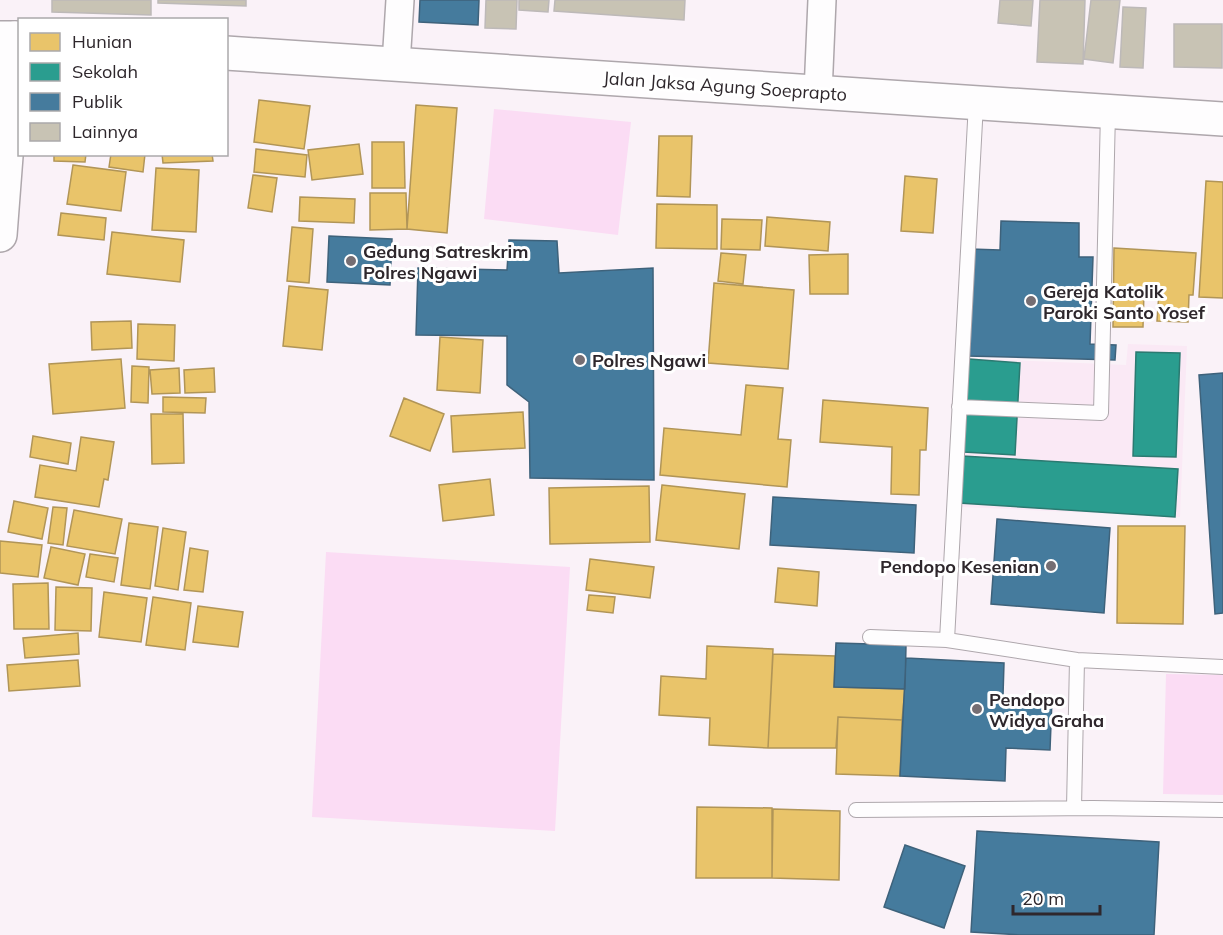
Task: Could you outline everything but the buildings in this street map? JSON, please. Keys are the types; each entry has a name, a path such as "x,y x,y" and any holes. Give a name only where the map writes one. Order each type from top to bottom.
{"main road":[{"path":"0,235 11,38"},
{"name":"Jalan Jaksa Agung Soeprapto","path":"228,53 1223,119"}],"street":[{"path":"396,64 400,0"},
{"path":"818,93 822,0"}],"lane":[{"path":"947,640 976,103"},
{"path":"959,407 1101,413 1108,112"},
{"path":"870,637 947,640 1077,660 1223,667"},
{"path":"1074,808 1077,660"},
{"path":"856,810 1074,808 1223,810"}],"shaded area":[{"path":"494,109 631,122 618,235 484,219"},
{"path":"1128,344 1187,346 1180,517 961,507 967,358 1126,365"},
{"path":"326,552 570,567 555,831 312,817"},
{"path":"1166,674 1223,675 1223,795 1163,794"}],"place":[{"name":"Gedung Satreskrim Polres Ngawi","path":"351,261"},
{"name":"Gereja Katolik Paroki Santo Yosef","path":"1031,301"},
{"name":"Polres Ngawi","path":"580,360"},
{"name":"Pendopo Kesenian","path":"1051,566"},
{"name":"Pendopo Widya Graha","path":"977,709"}]}
